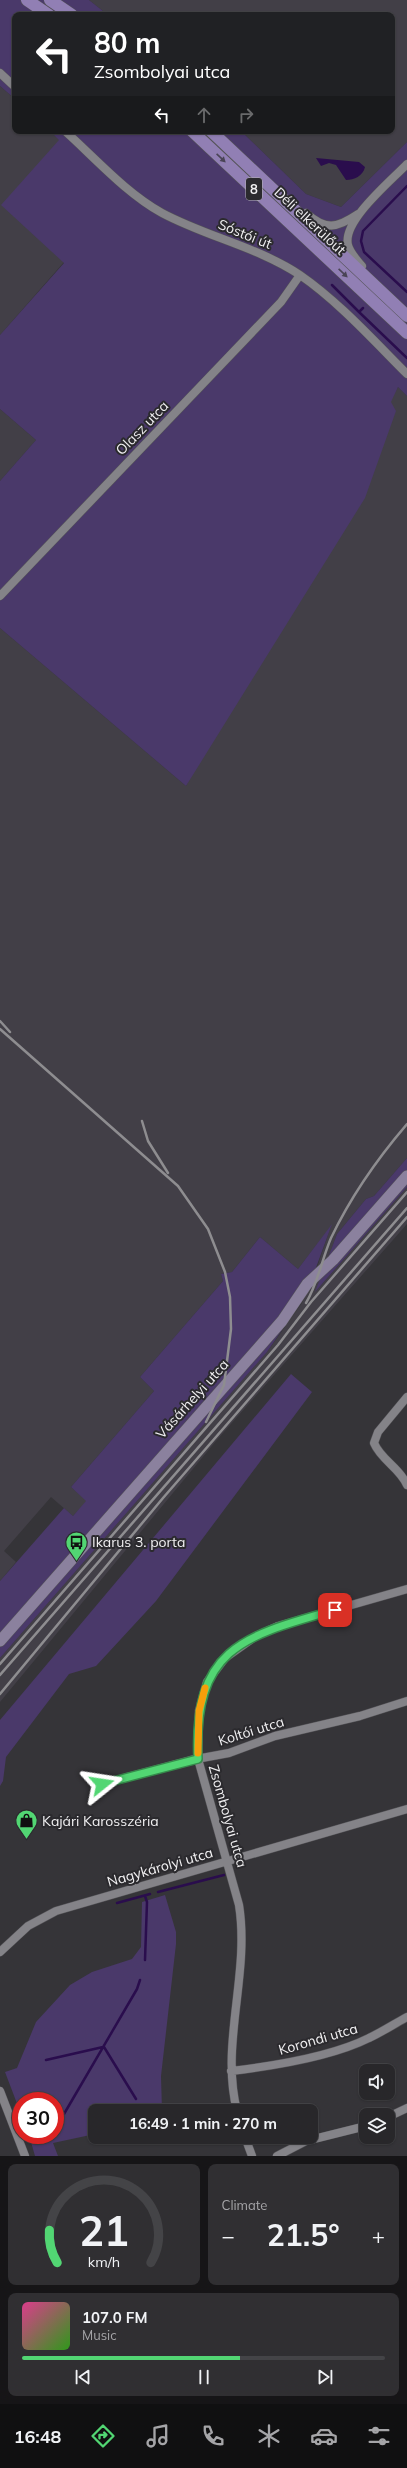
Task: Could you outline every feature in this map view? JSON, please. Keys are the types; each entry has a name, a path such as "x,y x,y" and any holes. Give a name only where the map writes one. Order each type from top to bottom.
{"main road":[{"path":"27,0 45,12"},
{"path":"50,0 68,12"},
{"name":"Déli elkerülőút","path":"195,134 407,333"},
{"name":"Déli elkerülőút","path":"214,134 407,316"}],"street":[{"path":"0,73 12,83"},
{"name":"Sóstói út","path":"68,134 125,186 161,212 266,256 300,275 326,295 407,374"},
{"path":"390,300 348,247 348,234 362,211 407,164"},
{"path":"266,184 296,203 321,224 340,224 362,211"},
{"name":"Olasz utca","path":"0,596 281,302 300,275"},
{"name":"Vásárhelyi utca","path":"0,1642 282,1321 307,1284 333,1260 407,1176"},
{"path":"407,1397 375,1436 374,1443 377,1449 402,1475 407,1485"},
{"name":"Zsombolyai utca","path":"236,2104 231,2071 243,1944 239,1905 198,1759 198,1718 202,1696 215,1669 239,1646 278,1626 407,1589"},
{"name":"Koltói utca","path":"102,1784 198,1759 229,1753 274,1736 360,1716 407,1701"},
{"name":"Nagykárolyi utca","path":"0,1952 28,1926 56,1911 407,1809"},
{"name":"Korondi utca","path":"231,2071 280,2064 348,2046 369,2038 407,2017"},
{"path":"0,2092 25,2156"},
{"path":"395,2114 407,2108"},
{"path":"277,2156 306,2141 359,2128"},
{"path":"248,2144 252,2156"}],"shaded area":[{"path":"0,0 89,0 104,12 12,12 12,96 0,86"},
{"path":"89,0 407,0 407,142 341,207 306,194 244,134 395,134 395,12 104,12"},
{"path":"0,86 12,96 12,134 53,134 60,140 2,205 64,262 0,335"},
{"path":"53,134 244,134 306,194 341,207 407,142 407,396 398,387 391,402 396,411 365,498 186,786 0,628 0,481 36,440 0,409 0,335 64,263 1,205 59,140"},
{"path":"316,158 359,162 365,167 358,177 346,180 336,165 329,163 321,166"},
{"path":"398,387 407,396 407,1158 374,1196 366,1199 337,1234 316,1291 407,1187 407,1224 216,1441 0,1702 0,1658 267,1352 302,1303 311,1285 331,1226 298,1269 260,1237 232,1272 221,1274 223,1281 140,1377 154,1391 71,1487 87,1501 73,1516 51,1497 4,1551 16,1562 0,1581 0,628 186,786"},
{"path":"0,409 36,440 0,481"},
{"path":"407,1158 407,1187 315,1292 337,1234 366,1199 374,1196"},
{"path":"332,1224 306,1295 267,1352 0,1658 0,1581 64,1508 73,1516 86,1501 71,1487 154,1391 140,1377 223,1281 221,1274 232,1272 260,1237 298,1269"},
{"path":"291,1374 312,1392 156,1601 96,1666 69,1674 6,1757 3,1781 0,1786 0,1720"},
{"path":"165,1895 176,1932 176,1944 161,2076 162,2104 88,2104 88,2136 64,2141 64,2092 13,2092 5,2072 17,2068 36,2022 70,1985 92,1972 132,1959 141,1947 142,1902"},
{"path":"32,2144 53,2144 58,2156 35,2156"}],"waterway":[{"path":"407,186 363,231 361,241 364,252 407,292"},
{"path":"332,285 359,312"},
{"path":"363,308 359,312 407,358"},
{"path":"158,1892 224,1875"},
{"path":"117,1903 150,1894"},
{"path":"145,1896 147,1902 145,1960"},
{"path":"64,2114 137,1989 140,1980"},
{"path":"46,2060 103,2047"},
{"path":"104,2047 136,2099"}],"railway":[{"path":"0,1021 10,1032"},
{"path":"0,1029 178,1186 208,1229 225,1272 230,1297 231,1329 224,1385 206,1422"},
{"path":"142,1121 148,1141 168,1173"},
{"path":"306,1303 314,1287 331,1238 347,1207 375,1164 407,1124"},
{"path":"0,1664 278,1345 311,1302 407,1192"},
{"path":"0,1675 407,1208"},
{"path":"0,1694 163,1498 407,1217"}],"slow traffic":[{"path":"198,1753 199,1711 205,1688"}],"place":[{"name":"Ikarus 3. porta","path":"77,1562"},
{"name":"Kajári Karosszéria","path":"27,1840"}],"route":[{"path":"102,1784 198,1759 198,1721 202,1696 207,1682 215,1669 225,1658 239,1646 278,1626 335,1610"}]}
